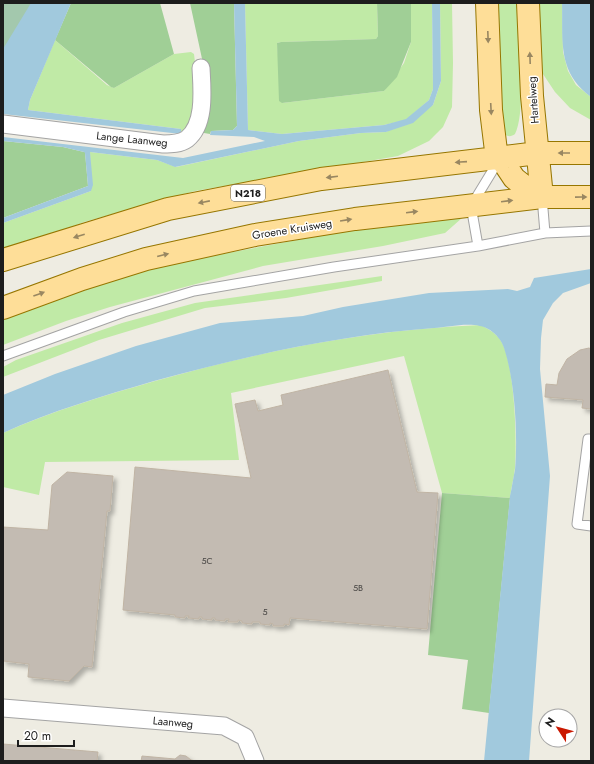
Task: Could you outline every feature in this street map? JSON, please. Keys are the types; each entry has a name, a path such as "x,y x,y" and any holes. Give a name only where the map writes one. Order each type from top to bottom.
{"main road":[{"path":"487,3 492,133 496,151 514,178 529,190 542,197"},
{"name":"Hartelweg","path":"528,3 532,96 542,197"},
{"path":"500,159 538,153 591,153"},
{"name":"N218","path":"3,260 176,208 321,179 441,163 500,159"},
{"name":"Groene Kruisweg","path":"3,308 82,279 146,259 200,246 355,219 542,197 591,197"}],"street":[{"name":"Lange Laanweg","path":"3,124 163,144 176,143 187,139 194,131 199,117 201,68"},
{"name":"Laanweg","path":"3,708 224,726 245,737 255,761"}],"lane":[{"path":"478,246 471,206 500,159"},
{"name":"Hartelweg","path":"542,197 545,234"},
{"path":"3,356 124,312 194,291 334,267 478,246 545,234 591,231"},
{"path":"591,439 588,439 587,482 578,524 591,526"}],"green space":[{"path":"3,3 40,3 3,68"},
{"path":"71,3 160,3 174,54 114,88 111,87 55,40"},
{"path":"190,3 234,3 237,126 233,130 211,131 210,134 198,132 204,68"},
{"path":"245,3 377,3 378,36 376,39 277,43 282,103 384,91 404,63 411,42 411,3 432,3 433,89 429,100 406,120 384,125 282,134 248,130"},
{"path":"377,3 411,3 411,42 397,77 384,91 282,103 279,101 277,43 376,39 378,36"},
{"path":"440,3 452,3 452,107 443,127 429,141 398,156 195,191 84,222 3,254 3,223 91,191 90,152 157,160 176,167 299,141 361,133 386,132 433,105 441,81"},
{"path":"497,3 517,3 521,71 521,108 519,123 515,134 509,136 501,131"},
{"path":"537,3 562,3 563,52 568,71 576,85 591,97 591,120 570,108 555,92 541,71"},
{"path":"55,40 107,85 114,88 174,54 191,52 194,54 197,79 197,108 187,132 181,131 181,129 28,110 30,100"},
{"path":"3,141 63,147 85,152 88,186 3,218"},
{"path":"462,218 445,233 383,246 263,266 110,307 66,321 3,345 3,319 103,283 168,264 340,232"},
{"path":"382,276 382,281 286,298 205,308 99,340 3,377 3,367 16,360 122,323 195,303"},
{"path":"481,325 493,332 499,338 509,363 512,380 516,455 515,472 510,498 442,493 404,356 231,393 239,460 45,462 39,495 3,487 3,433 78,404 195,370 316,343 399,331"},
{"path":"442,493 510,498 489,713 462,709 468,660 428,655"}],"water":[{"path":"31,3 71,3 30,100 28,110 181,129 181,134 3,114 3,49"},
{"path":"234,3 245,3 248,130 282,134 384,125 406,119 429,100 433,89 432,3 440,3 441,81 433,105 413,123 386,132 361,133 299,141 175,167 157,160 90,152 93,185 91,191 3,223 3,218 88,186 84,152 63,147 3,141 3,137 183,158 265,141 254,137 210,135 211,131 233,130 237,126"},
{"path":"562,3 591,3 591,97 572,77 567,66 563,43"},
{"path":"591,269 591,283 563,293 553,303 543,320 540,369 550,476 529,761 484,761 510,496 516,456 515,409 508,361 502,343 490,330 477,325 470,325 398,331 328,341 258,355 116,392 77,404 3,433 3,395 55,374 136,346 220,323 303,316 343,307 429,293 508,289 517,291 530,287 534,278"}],"building":[{"path":"591,349 591,409 582,408 583,400 545,397 546,384 557,385 559,373 567,359 580,350"},
{"path":"388,370 417,492 438,493 427,629 290,618 289,625 284,624 284,626 273,626 273,624 270,623 270,625 260,624 260,622 252,622 252,624 242,623 242,621 238,620 238,622 228,622 229,619 225,619 225,621 215,620 215,618 212,618 212,620 202,619 202,617 199,617 199,619 188,618 189,616 185,616 185,618 175,617 175,615 123,610 135,467 251,478 235,404 255,400 258,411 283,405 281,395"},
{"path":"67,472 113,476 110,511 107,511 92,667 84,666 69,681 28,677 29,664 3,661 3,527 48,530 52,485"},
{"path":"3,744 98,752 97,761 3,761"},
{"path":"180,755 197,761 141,761 142,756 175,759"}]}
